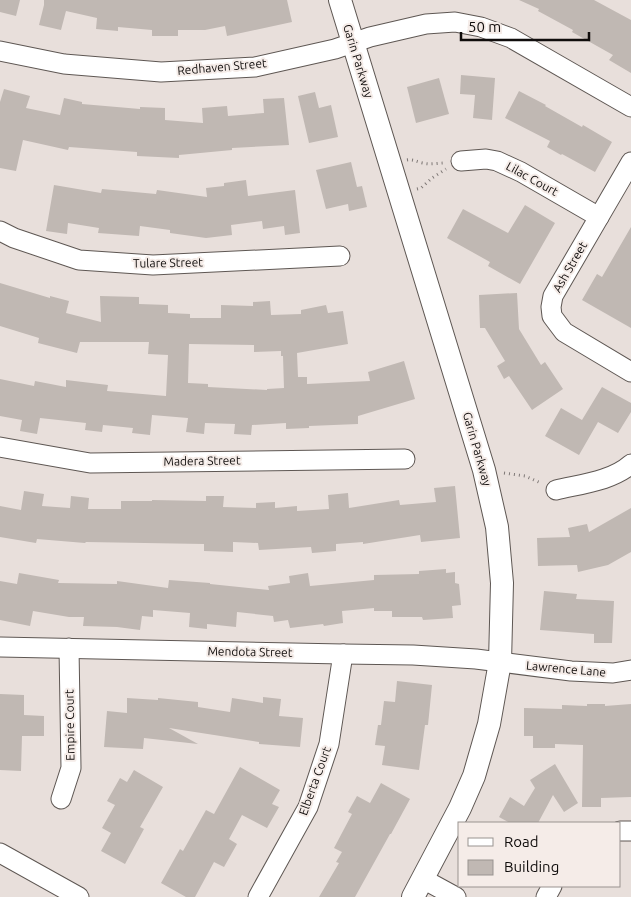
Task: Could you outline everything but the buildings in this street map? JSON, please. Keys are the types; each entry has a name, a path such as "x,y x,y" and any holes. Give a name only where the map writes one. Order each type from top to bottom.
{"street":[{"name":"Garin Parkway","path":"340,0 484,470 497,527 502,583 500,662 489,724 474,776 460,808 418,888"},
{"name":"Redhaven Street","path":"0,51 64,64 161,72 255,67 335,49 426,24 454,22 481,28 511,38 631,106"},
{"name":"Lilac Court","path":"460,161 486,159 498,161 521,172 599,217"},
{"name":"Ash Street","path":"631,162 553,296 551,307 552,316 564,332 631,372"},
{"name":"Tulare Street","path":"0,231 14,238 79,260 153,266 340,256"},
{"name":"Madera Street","path":"0,447 90,463 405,458"},
{"path":"556,490 602,480 631,464"},
{"name":"Mendota Street","path":"0,647 413,655 500,662"},
{"name":"Empire Court","path":"61,799 71,768 69,648"},
{"name":"Elberta Court","path":"258,897 308,807 329,744 343,654"},
{"name":"Lawrence Lane","path":"500,662 570,671 613,673 631,670"},
{"path":"0,853 79,897"},
{"path":"418,888 456,897"}],"path":[{"path":"389,160 412,159 429,164 460,161"},
{"path":"400,196 421,188 432,178 460,161"},
{"path":"484,470 525,476 556,490"}]}
